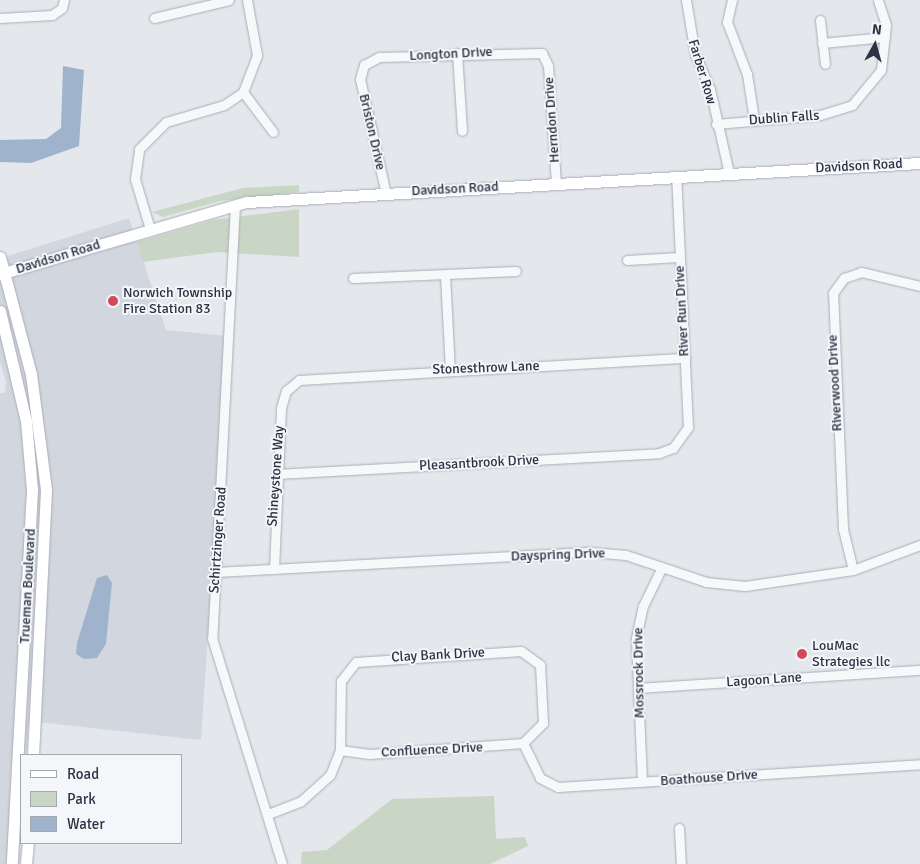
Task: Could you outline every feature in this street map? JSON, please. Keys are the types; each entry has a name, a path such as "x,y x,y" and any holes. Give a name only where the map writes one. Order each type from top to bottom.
{"main road":[{"name":"Davidson Road","path":"3,274 235,205 556,183 920,163"},
{"name":"Trueman Boulevard","path":"0,257 31,374 46,490 33,754"},
{"name":"Trueman Boulevard","path":"0,311 26,421 32,490 12,864"},
{"path":"26,864 28,844"}],"street":[{"path":"154,18 229,0"},
{"path":"150,230 136,179 136,159 145,139 166,122 224,105 244,92 257,55 247,0"},
{"name":"Farber Row","path":"686,0 695,54 710,89 716,124 729,173"},
{"path":"732,0 727,22 748,74 754,119"},
{"name":"Dublin Falls","path":"716,124 754,119 820,116 852,105 881,70 885,37 878,0"},
{"path":"0,18 52,15 63,4"},
{"path":"820,20 825,64"},
{"path":"822,42 885,37"},
{"name":"Longton Drive","path":"361,71 372,59 531,50 545,56"},
{"path":"457,53 462,131"},
{"name":"Herndon Drive","path":"545,56 556,183"},
{"name":"Briston Drive","path":"361,71 386,194"},
{"path":"244,92 273,132"},
{"name":"River Run Drive","path":"676,176 688,427 680,443"},
{"name":"Schirtzinger Road","path":"235,205 213,647 268,814 282,864"},
{"path":"627,260 679,257"},
{"path":"353,278 516,271"},
{"name":"Riverwood Drive","path":"854,570 843,529 833,293 844,278 862,272 920,286"},
{"path":"445,275 450,369"},
{"name":"Stonesthrow Lane","path":"290,387 315,377 685,358"},
{"name":"Shineystone Way","path":"274,569 276,474 282,402 290,387"},
{"name":"Pleasantbrook Drive","path":"276,474 659,453 680,443"},
{"name":"Dayspring Drive","path":"216,572 591,552 626,555 661,569 706,582 746,586 854,570 919,547"},
{"name":"Mossrock Drive","path":"642,782 638,688 639,617 661,569"},
{"name":"Clay Bank Drive","path":"340,750 339,692 344,674 356,662 370,659 520,651 535,658 542,674 543,723 523,743"},
{"name":"Lagoon Lane","path":"638,688 920,670"},
{"name":"Confluence Drive","path":"340,750 369,754 523,743"},
{"name":"Boathouse Drive","path":"523,743 535,772 551,786 920,764"},
{"path":"268,814 317,791 330,775 340,750"},
{"path":"679,828 681,864"}],"shaded area":[{"path":"129,218 166,330 227,336 201,740 29,721 26,754 20,754 19,864 0,864 0,393 5,393 6,382 0,362 0,266 5,257"}],"green space":[{"path":"299,185 299,192 220,201 163,217 152,212 243,188"},
{"path":"299,209 299,257 217,252 143,262 137,242 213,220"},
{"path":"494,796 496,839 525,837 528,846 490,864 301,864 302,852 327,850 392,799"}],"water":[{"path":"63,66 84,70 79,146 31,163 0,162 0,140 46,139 61,128"},
{"path":"107,575 112,583 106,644 97,658 84,659 76,654 77,643 97,578"}],"place":[{"name":"Norwich Township Fire Station 83","path":"113,301"},
{"name":"LouMac Strategies llc","path":"802,654"}]}
